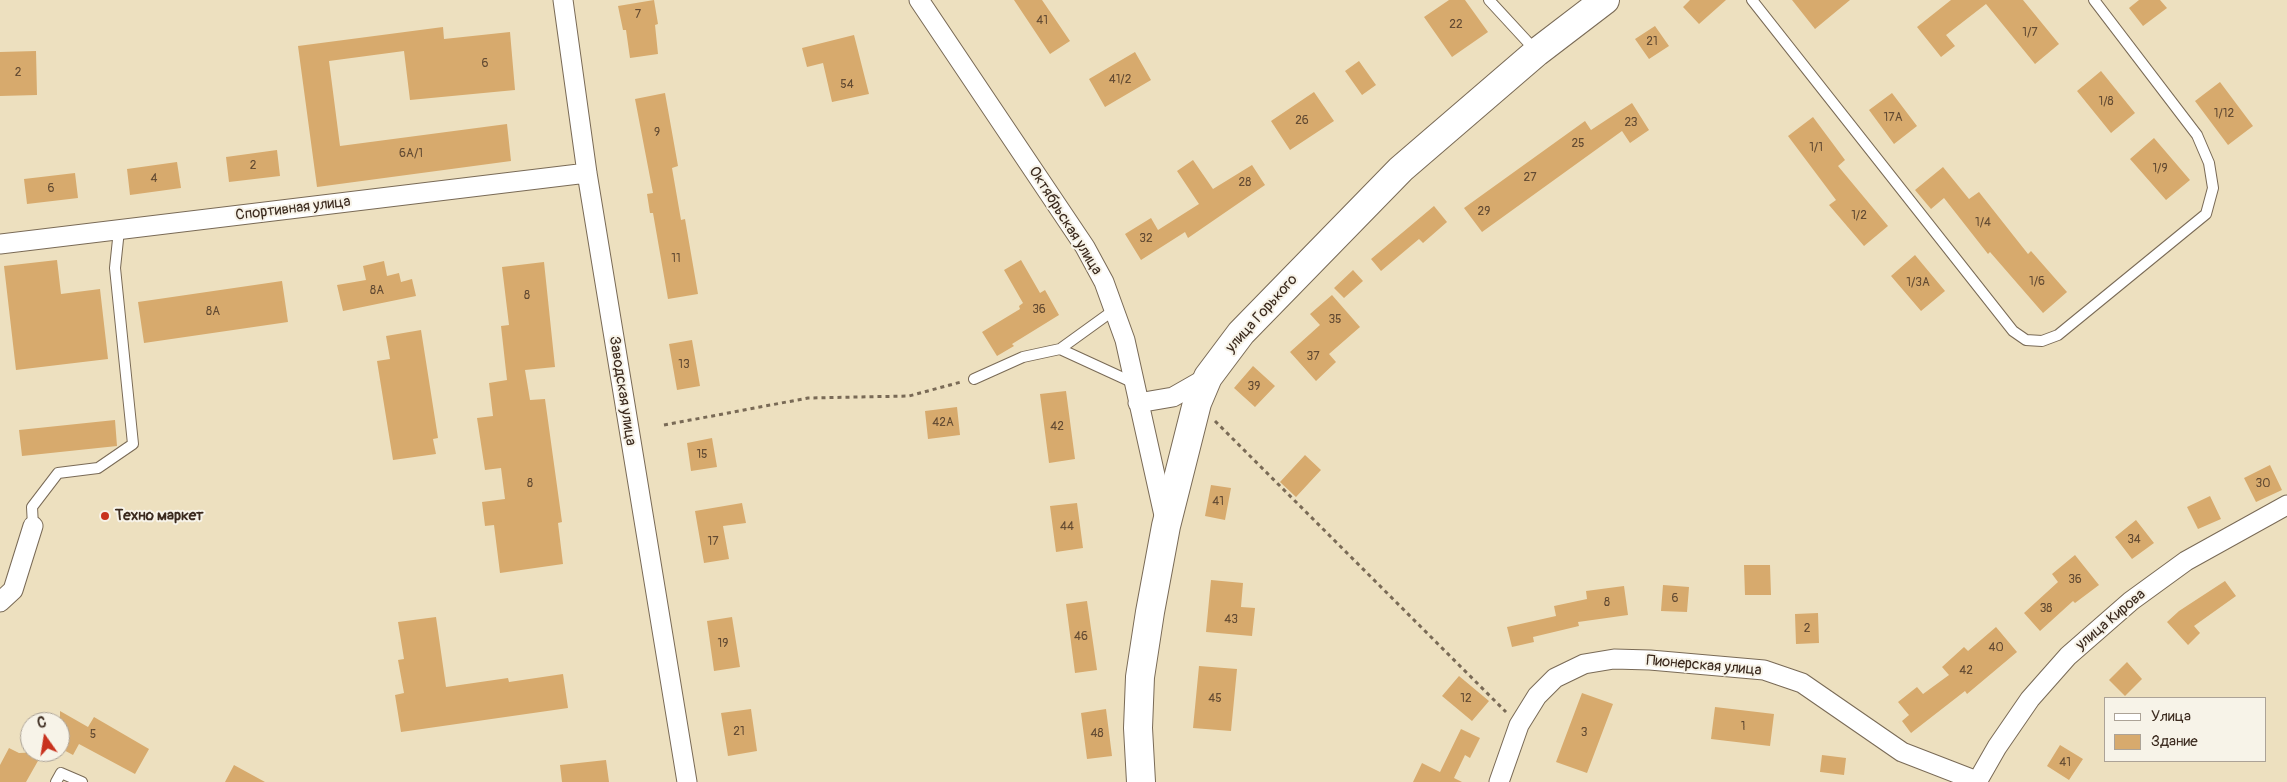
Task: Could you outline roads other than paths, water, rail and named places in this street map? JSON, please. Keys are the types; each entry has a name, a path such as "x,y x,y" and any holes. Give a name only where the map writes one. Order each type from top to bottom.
{"main road":[{"name":"улица Горького","path":"1141,782 1138,728 1140,677 1166,526 1197,403 1208,377 1241,333 1401,169 1537,52 1605,0"}],"street":[{"name":"Заводская улица","path":"563,0 587,173 687,782"},
{"name":"Октябрьская улица","path":"919,0 1085,247 1104,282 1125,340 1166,526"},
{"name":"Спортивная улица","path":"0,244 587,173"},
{"path":"1138,403 1173,397 1208,377"},
{"name":"улица Кирова","path":"1977,782 1997,746 2030,699 2068,656 2131,601 2186,561 2287,505"},
{"path":"0,602 13,590 33,526"},
{"name":"Пионерская улица","path":"1499,782 1519,725 1537,696 1555,678 1584,664 1614,659 1650,660 1764,670 1802,683 1902,752 1977,782"}],"lane":[{"path":"1488,0 1537,52"},
{"path":"1752,0 2012,332 2026,340 2042,341 2058,335 2206,214 2213,188 2209,163 2197,135 2094,0"},
{"path":"33,526 32,507 58,473 98,468 133,444 115,268 119,230"},
{"path":"974,378 1023,357 1060,349 1114,310"},
{"path":"1060,349 1134,382"},
{"path":"56,782 61,773 82,782"}],"place":[{"name":"Техно маркет","path":"105,516"}]}
